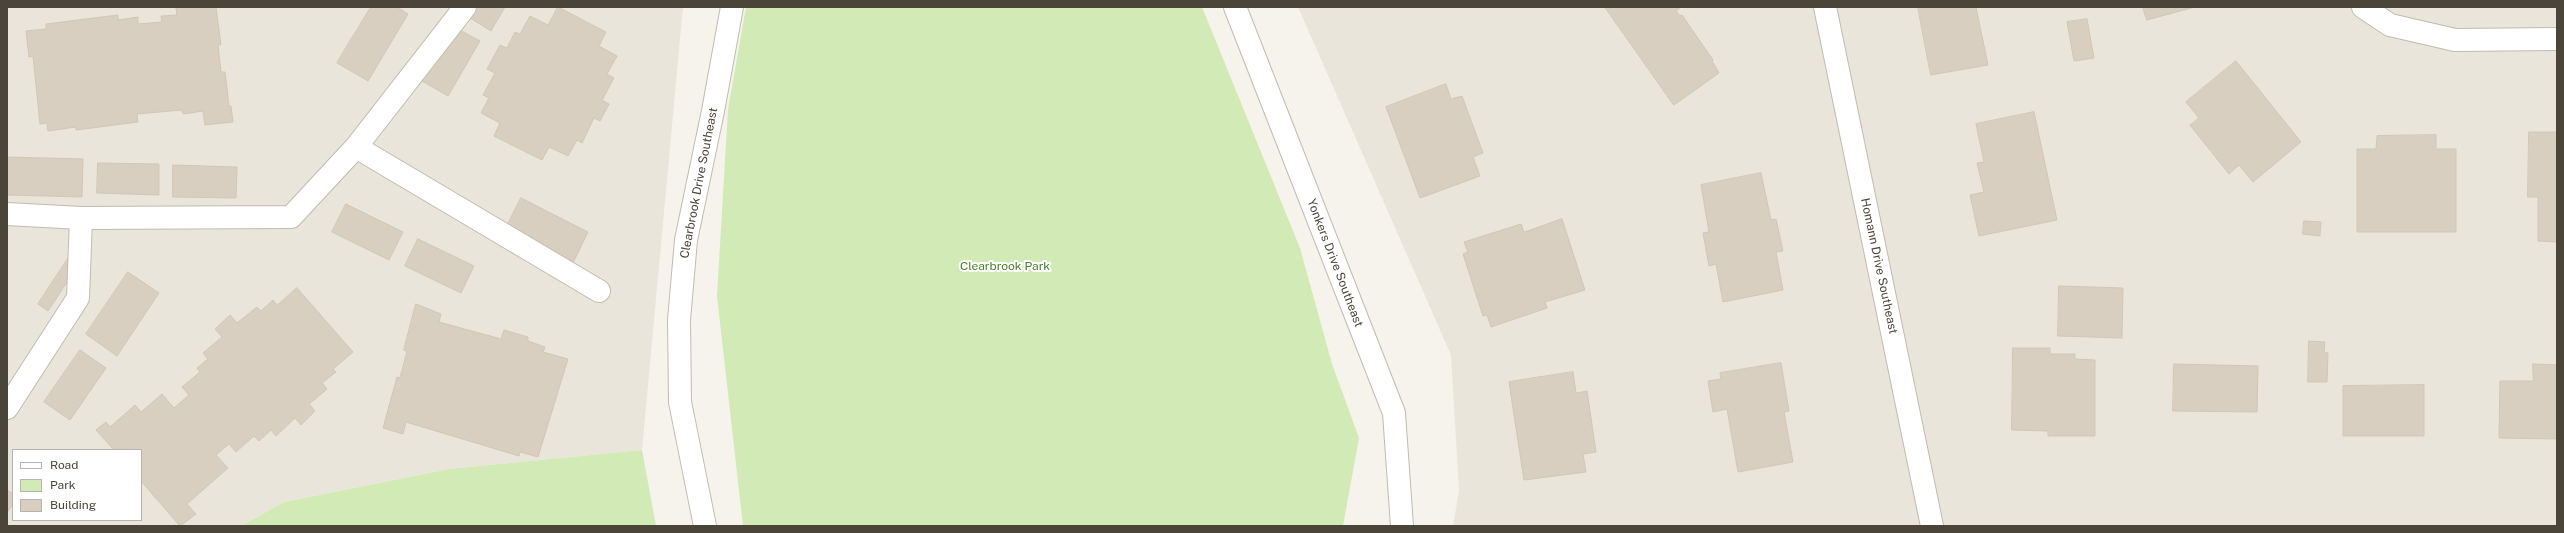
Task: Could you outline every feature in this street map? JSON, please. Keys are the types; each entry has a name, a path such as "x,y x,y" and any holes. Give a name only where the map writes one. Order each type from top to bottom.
{"street":[{"path":"7,214 81,218 291,217 356,147 465,7"},
{"name":"Clearbrook Drive Southeast","path":"705,526 680,402 679,320 686,240 732,7"},
{"name":"Yonkers Drive Southeast","path":"1235,7 1394,413 1402,526"},
{"name":"Homann Drive Southeast","path":"1825,7 1932,526"},
{"path":"2363,7 2390,25 2455,40 2557,39"},
{"path":"356,147 598,291"},
{"path":"7,408 78,298 81,218"}],"shaded area":[{"path":"7,7 683,7 642,450 449,469 284,502 241,526 7,526"},
{"path":"1298,7 2557,7 2557,526 1453,526 1459,491 1451,355"}],"green space":[{"name":"Clearbrook Park","path":"746,7 1202,7 1300,248 1332,364 1359,438 1343,526 743,526 717,296 728,109"},
{"path":"642,450 656,526 241,526 284,502 449,469"}],"building":[{"path":"216,7 221,45 218,45 221,72 225,72 229,106 231,106 233,122 205,125 203,111 183,114 182,110 137,114 138,122 76,130 76,127 48,131 47,123 40,124 33,56 29,57 26,31 46,29 46,24 118,15 118,20 138,17 138,24 162,22 161,16 177,15 176,8"},
{"path":"371,7 397,7 408,14 368,81 337,63"},
{"path":"462,7 505,7 491,31 459,11"},
{"path":"558,7 606,32 599,46 617,56 607,74 614,78 602,100 609,104 600,121 594,118 582,143 577,140 568,156 549,147 542,160 494,136 500,123 481,113 489,98 483,95 495,73 487,69 500,45 507,48 515,32 520,34 530,16 548,25"},
{"path":"1605,7 1681,7 1676,11 1680,16 1682,15 1713,60 1712,61 1719,73 1674,105"},
{"path":"1918,7 1976,7 1988,65 1931,75"},
{"path":"2143,7 2195,7 2147,20"},
{"path":"2087,19 2094,58 2074,61 2067,22"},
{"path":"454,27 480,41 448,96 422,81"},
{"path":"2236,61 2301,142 2253,182 2239,165 2229,174 2190,125 2199,118 2186,102"},
{"path":"1446,84 1451,99 1462,96 1483,153 1473,157 1480,176 1420,198 1386,107"},
{"path":"2034,112 2057,220 1979,236 1970,195 1984,192 1977,163 1984,162 1976,124"},
{"path":"2529,132 2557,132 2557,242 2538,241 2538,197 2528,197"},
{"path":"2436,135 2436,149 2456,149 2456,232 2357,232 2357,149 2376,149 2377,136"},
{"path":"7,157 83,159 82,197 7,195"},
{"path":"98,163 159,164 159,195 97,193"},
{"path":"173,165 237,167 236,198 173,197"},
{"path":"1761,173 1771,220 1776,219 1783,251 1776,252 1783,290 1723,302 1716,264 1709,266 1703,233 1709,232 1701,185"},
{"path":"521,198 588,232 572,265 504,232"},
{"path":"346,204 403,232 389,260 332,232"},
{"path":"1562,219 1585,290 1545,302 1547,308 1491,327 1487,315 1483,316 1463,254 1468,252 1464,242 1521,224 1524,232"},
{"path":"2304,221 2321,222 2320,236 2303,234"},
{"path":"418,239 474,266 461,293 405,266"},
{"path":"71,254 81,261 48,311 38,304"},
{"path":"128,272 159,293 117,356 86,334"},
{"path":"2059,286 2123,288 2122,338 2058,336"},
{"path":"297,288 353,352 333,369 336,372 322,383 327,389 309,404 315,411 301,425 295,418 276,436 271,430 259,441 254,436 236,452 229,444 216,455 228,468 187,504 196,514 180,526 142,482 142,449 113,449 96,430 106,422 110,427 135,405 141,412 162,394 174,408 189,395 182,387 200,372 197,368 208,359 203,353 222,337 215,329 230,315 237,323 257,307 261,311 273,300 277,305"},
{"path":"416,304 441,314 439,322 501,339 504,330 528,337 528,341 545,347 543,352 568,359 538,457 520,452 519,456 406,422 403,434 383,428 397,377 400,378 407,351 404,350"},
{"path":"2309,341 2325,342 2324,352 2328,353 2327,382 2308,382"},
{"path":"2013,348 2050,348 2050,354 2075,354 2075,359 2095,360 2095,436 2048,436 2048,431 2012,430"},
{"path":"80,350 106,368 70,420 44,402"},
{"path":"1781,363 1789,411 1784,412 1793,462 1738,472 1727,409 1713,412 1708,381 1721,379 1720,373"},
{"path":"2174,364 2258,366 2257,412 2173,411"},
{"path":"2533,364 2557,365 2557,439 2499,438 2500,381 2533,381"},
{"path":"1573,372 1576,393 1587,391 1596,452 1583,454 1586,472 1524,480 1509,382"},
{"path":"2424,385 2424,436 2343,436 2343,386"},
{"path":"7,490 12,493 12,506 7,513"}]}
